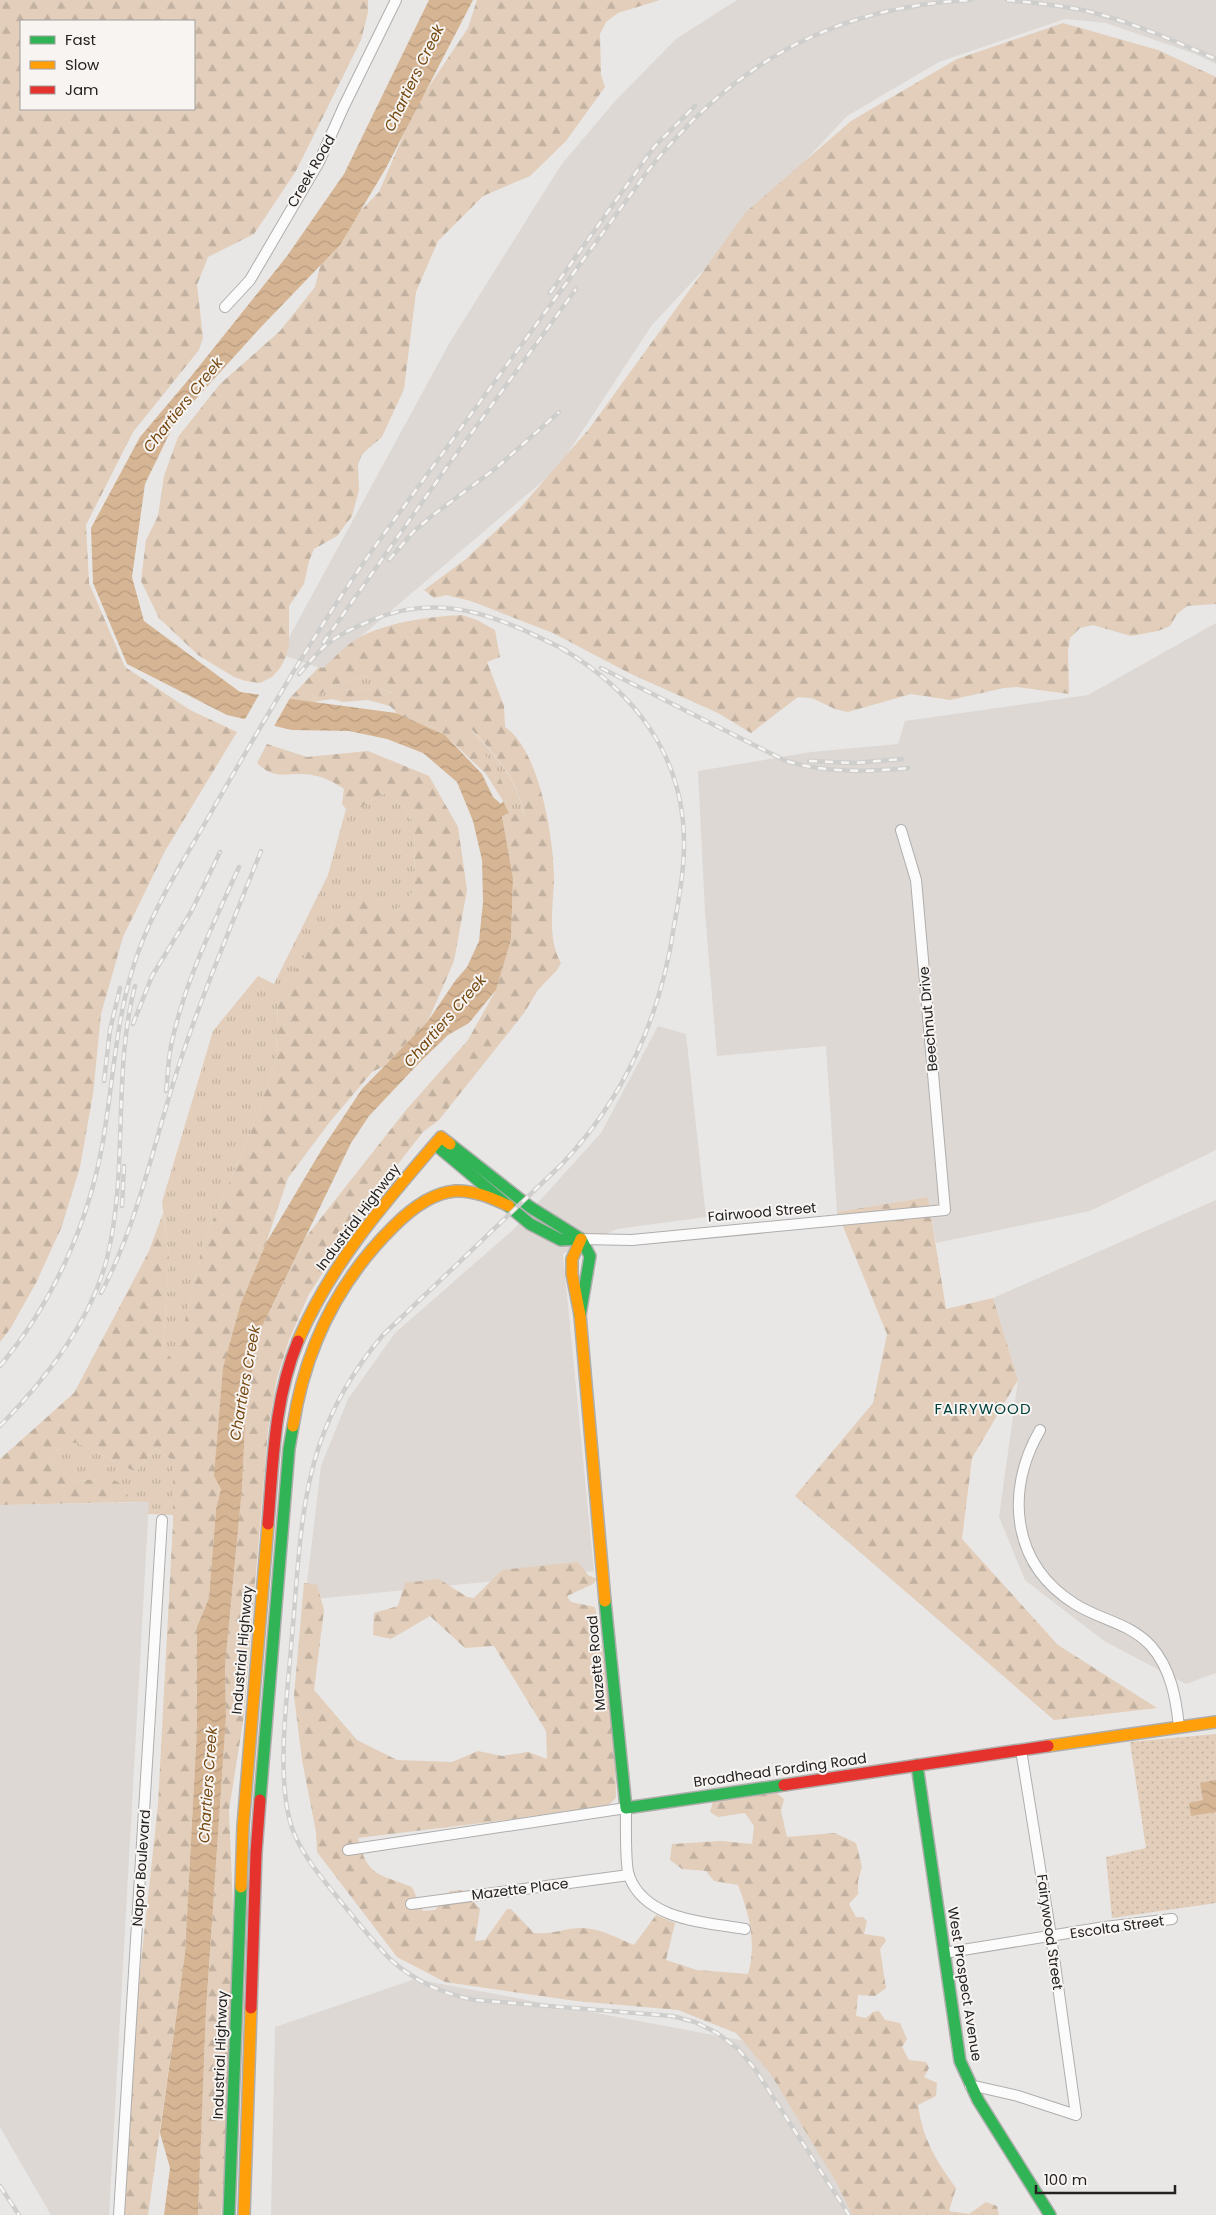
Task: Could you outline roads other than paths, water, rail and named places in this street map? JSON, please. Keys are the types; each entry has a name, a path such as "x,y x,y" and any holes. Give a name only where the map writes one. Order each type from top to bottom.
{"street":[{"name":"Creek Road","path":"225,307 250,280 320,162 344,106 396,0"},
{"name":"Beechnut Drive","path":"901,830 916,880 946,1210"},
{"name":"Fairwood Street","path":"438,1140 530,1224 561,1240 632,1240 946,1210"},
{"path":"438,1140 536,1211 581,1239"},
{"name":"Industrial Highway","path":"230,2215 243,1826 273,1464 282,1394 295,1348 325,1286 362,1233 438,1140"},
{"path":"244,2215 256,1854 290,1440 303,1373 318,1333 339,1294 378,1239 414,1208 425,1200 444,1193 475,1192 509,1206"},
{"name":"Mazette Road","path":"580,1315 590,1256 581,1239"},
{"name":"Mazette Road","path":"581,1239 572,1258 575,1295 580,1315 597,1522 605,1581 626,1808 629,1875 639,1893 652,1905 672,1915 745,1929"},
{"path":"1040,1430 1024,1460 1018,1490 1019,1518 1026,1546 1039,1568 1064,1596 1083,1609 1125,1626 1152,1648 1163,1664 1174,1689 1179,1727"},
{"name":"Napor Boulevard","path":"119,2215 162,1520"},
{"name":"Broadhead Fording Road","path":"348,1850 1216,1722"},
{"name":"Fairywood Street","path":"970,2085 1018,2096 1076,2115 1051,1936 1021,1750"},
{"name":"West Prospect Avenue","path":"917,1765 960,2061 970,2085 1050,2215"},
{"name":"Mazette Place","path":"411,1904 629,1875"},
{"name":"Escolta Street","path":"944,1953 1105,1927 1172,1919"}],"water":[{"name":"Chartiers Creek","path":"429,0 473,0 386,168 340,245 261,327 175,422 145,484 132,577 144,621 240,692 396,713 445,735 482,774 493,797 501,804 503,801 509,813 502,816 513,878 511,940 496,990 469,1023 448,1035 369,1116 351,1143 259,1333 246,1406 242,1488 225,1666 226,1717 206,2010 198,2215 164,2215 170,2168 160,2133 185,1953 197,1728 197,1627 209,1598 216,1509 221,1489 214,1476 223,1368 241,1303 266,1243 322,1149 362,1089 428,1021 455,981 467,967 479,941 483,902 482,860 473,821 457,782 423,753 387,739 349,731 292,730 227,715 127,664 93,583 91,528 140,437 287,256 344,174"},
{"path":"1216,1780 1216,1812 1191,1816 1189,1803 1203,1800 1200,1783"}],"railway":[{"path":"0,1366 36,1316 66,1260 78,1231 97,1171 125,997 139,950 155,912 276,701 337,602 381,538 647,172 680,134 714,101 750,72 789,48 830,29 874,15 921,5 971,0"},
{"path":"1007,0 1067,7 1104,15 1153,32 1216,59"},
{"path":"550,293 654,147 695,106"},
{"path":"323,643 449,464 576,289"},
{"path":"389,560 414,531 495,469 559,412"},
{"path":"299,674 325,646 348,631 398,611 424,608 448,608 496,619 520,628 567,651"},
{"path":"561,648 611,684 632,705 650,729 664,754 675,781 682,811 684,853 668,959 660,992 649,1024 621,1084 603,1112 561,1165 383,1335 354,1374 331,1416 312,1469 300,1540 284,1734 284,1785 287,1808 296,1838 320,1876 384,1953 400,1968 420,1981 441,1991 475,2000 672,2016 695,2022 717,2033 738,2049 755,2069 849,2215"},
{"path":"601,668 786,761 832,770 908,768"},
{"path":"809,761 855,763 902,759"},
{"path":"101,1293 114,1266 135,1212 177,1071 196,1016 261,851"},
{"path":"133,1024 152,976 191,912 220,852"},
{"path":"166,1091 171,1046 183,1000 209,933 239,867"},
{"path":"0,1426 49,1370 64,1349 90,1305 100,1282 114,1224 124,1054 135,986"},
{"path":"104,1081 110,1030 120,988"},
{"path":"122,1206 124,1166"},
{"path":"0,2186 19,2215"}],"district":[{"name":"FAIRYWOOD","path":"983,1409"}]}
